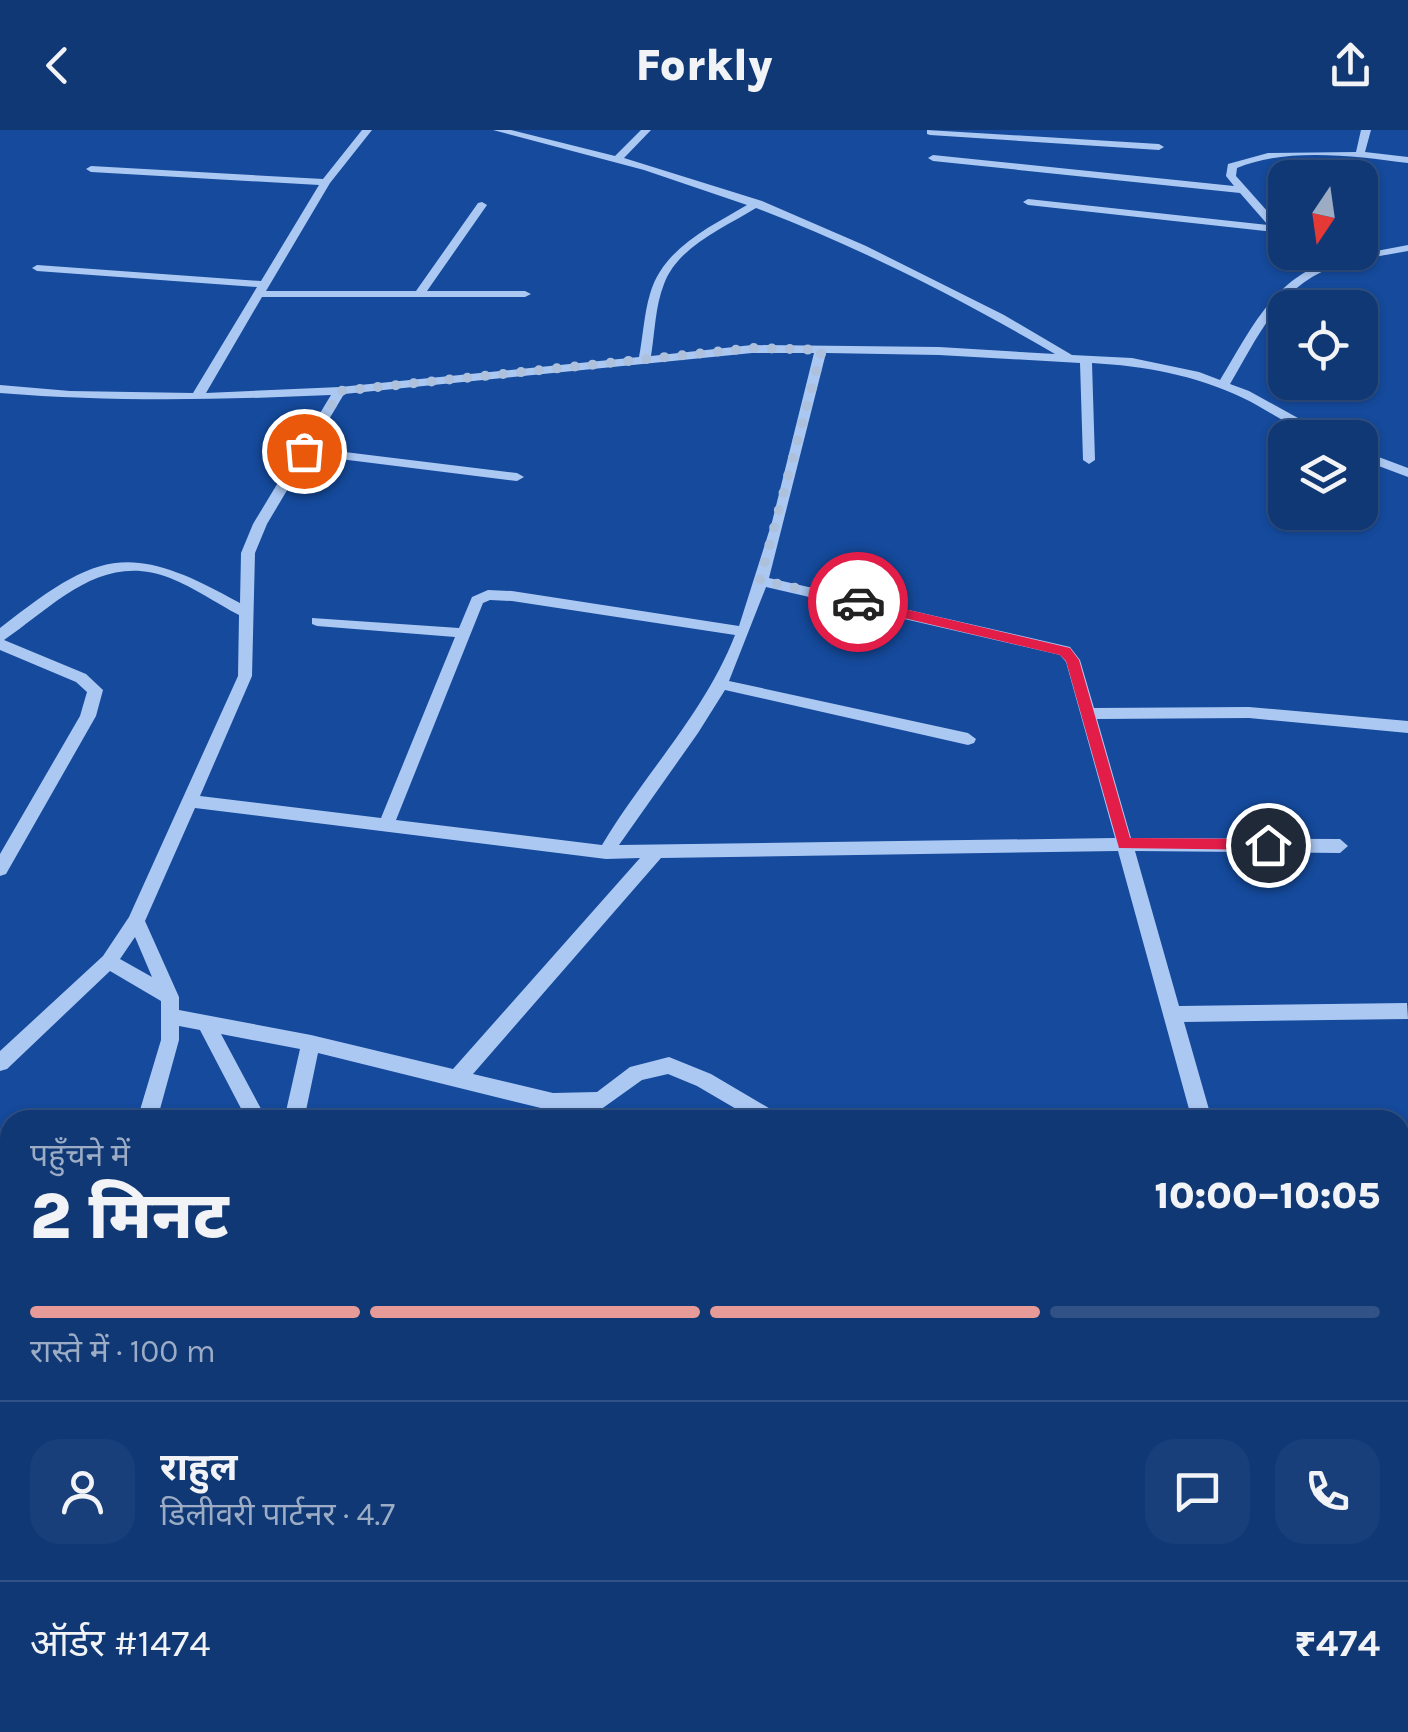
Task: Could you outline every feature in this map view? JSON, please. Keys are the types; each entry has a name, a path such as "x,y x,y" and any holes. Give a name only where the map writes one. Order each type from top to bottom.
{"street":[{"path":"197,397 326,182 367,130"},
{"path":"498,130 618,158 758,202 901,262 1079,359"},
{"path":"618,158 646,130"},
{"path":"1062,130 1066,142"},
{"path":"1360,154 1366,130"},
{"path":"930,132 1159,147"},
{"path":"1268,219 1231,176 1232,166 1243,160 1360,154 1408,160"},
{"path":"934,158 1243,190"},
{"path":"91,170 326,182"},
{"path":"646,359 656,292 663,274 678,256 758,202"},
{"path":"1028,202 1268,232"},
{"path":"419,294 482,205"},
{"path":"1223,386 1277,299 1313,271 1408,248"},
{"path":"38,268 260,289 525,294"},
{"path":"0,389 70,395 197,397 340,391 752,348 1132,362 1223,386 1292,420"},
{"path":"606,852 642,793 700,719 720,684 760,580 822,350"},
{"path":"1079,359 1089,460"},
{"path":"0,1064 109,961 136,921 245,676 248,553 260,524 340,391"},
{"path":"304,451 516,477"},
{"path":"1378,462 1408,474"},
{"path":"0,636 64,586 96,569 129,565 166,571 247,613"},
{"path":"760,580 1065,651 1072,660 1088,714 1199,1110"},
{"path":"387,823 476,600 488,595 741,631"},
{"path":"317,620 461,633"},
{"path":"0,644 81,678 95,690 88,716 0,868"},
{"path":"720,684 968,739"},
{"path":"1088,714 1194,708 1248,710 1302,713 1408,728"},
{"path":"190,801 606,852 1124,844 1340,846"},
{"path":"456,1080 654,853"},
{"path":"136,921 170,1006 170,1040 150,1110"},
{"path":"109,961 170,1006 206,1022 310,1043 456,1080 553,1102 600,1100 638,1073 669,1065 755,1110"},
{"path":"1172,1014 1407,1011"},
{"path":"206,1022 252,1110"},
{"path":"296,1110 310,1043"}],"way so far":[{"path":"304,451 340,391 752,348 822,350 760,580 858,602"}],"route":[{"path":"858,602 1065,651 1072,660 1124,844 1268,845"}]}
